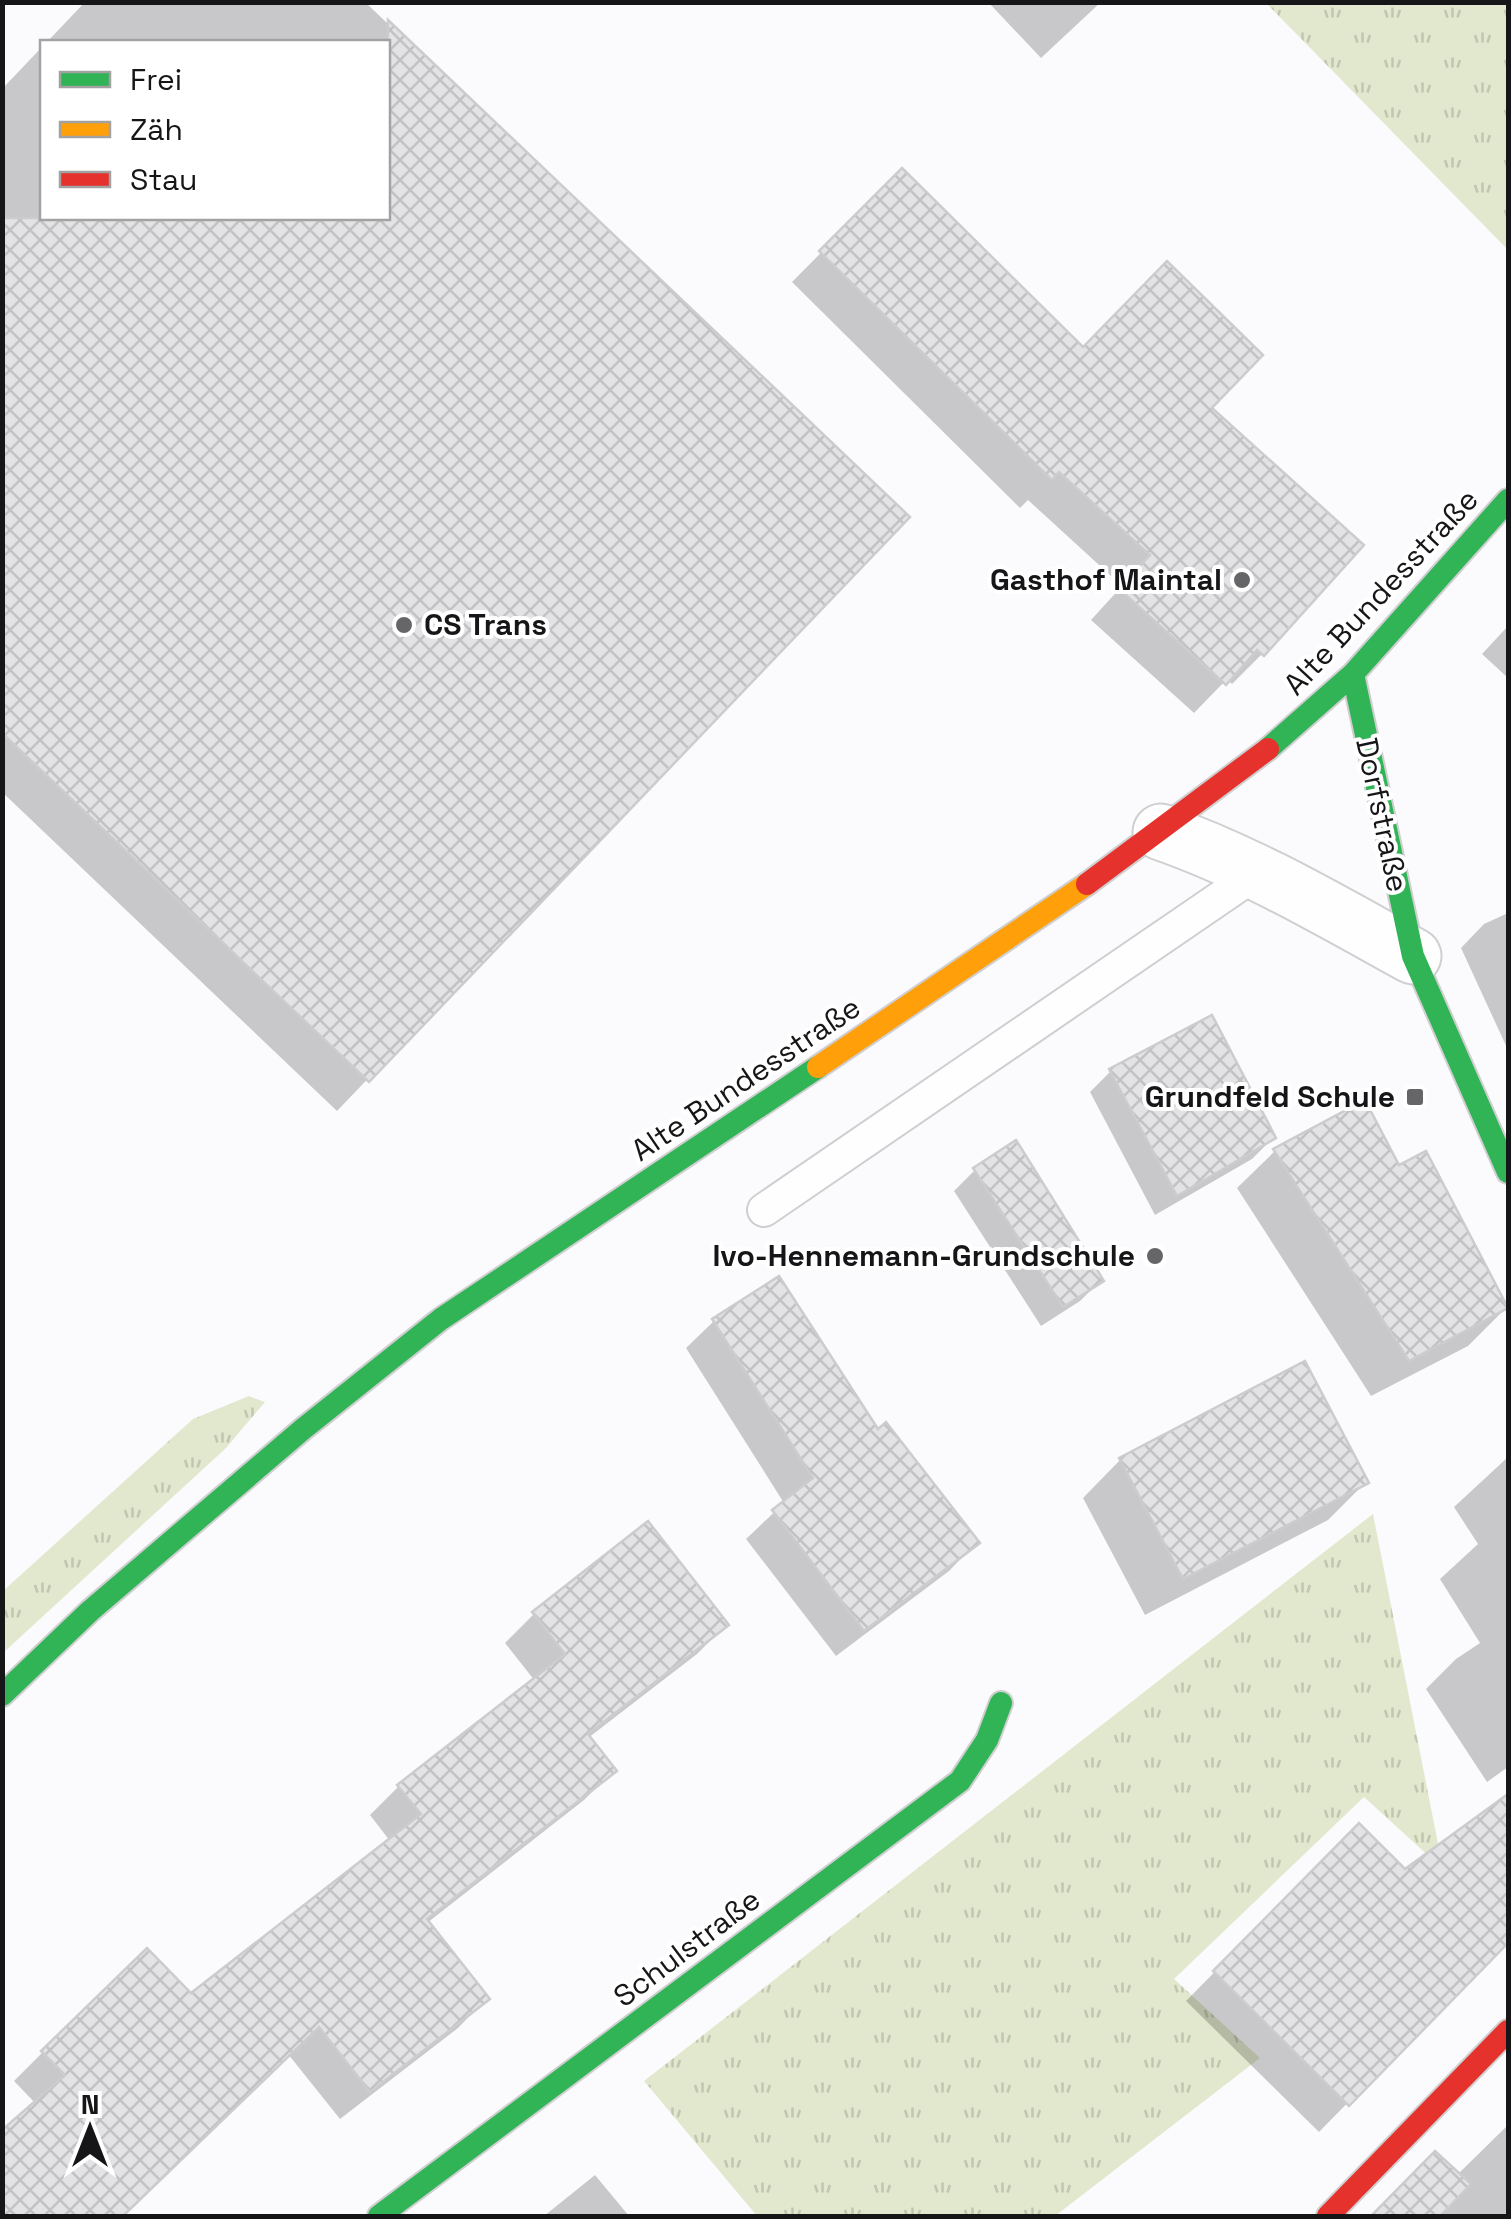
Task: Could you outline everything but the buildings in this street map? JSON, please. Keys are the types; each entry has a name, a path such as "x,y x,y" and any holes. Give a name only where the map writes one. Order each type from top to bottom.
{"main road":[{"name":"Alte Bundesstraße","path":"2,1695 105,1598 303,1429 441,1319 1006,942 1249,766 1353,674 1508,500"},
{"name":"Dorfstraße","path":"1353,674 1413,956 1508,1172"},
{"name":"Schulstraße","path":"379,2216 960,1781 987,1740 1001,1703"},
{"path":"1328,2216 1508,2031"}],"street":[{"name":"Dorfstraße","path":"1161,832 1258,872 1413,956"}],"lane":[{"path":"764,1210 1258,872"}],"green space":[{"path":"1266,3 1508,3 1508,250"},
{"path":"249,1396 265,1402 226,1448 3,1653 3,1591 193,1419"},
{"path":"1373,1514 1443,1869 1364,1797 1174,1979 1260,2058 1055,2216 757,2216 644,2081"}],"traffic: fast":[{"path":"1268,749 1353,674 1508,500"},
{"path":"1353,674 1413,956 1508,1172"},
{"path":"2,1695 90,1611 303,1429 441,1319 818,1067"},
{"path":"379,2216 960,1781 987,1740 1001,1703"}],"traffic: slow":[{"path":"818,1067 1087,884"}],"traffic: jam":[{"path":"1087,884 1268,749"},
{"path":"1328,2216 1508,2031"}],"place":[{"name":"Gasthof Maintal","path":"1242,580"},
{"name":"CS Trans","path":"404,625"},
{"name":"Grundfeld Schule","path":"1415,1097"},
{"name":"Ivo-Hennemann-Grundschule","path":"1155,1256"}]}
